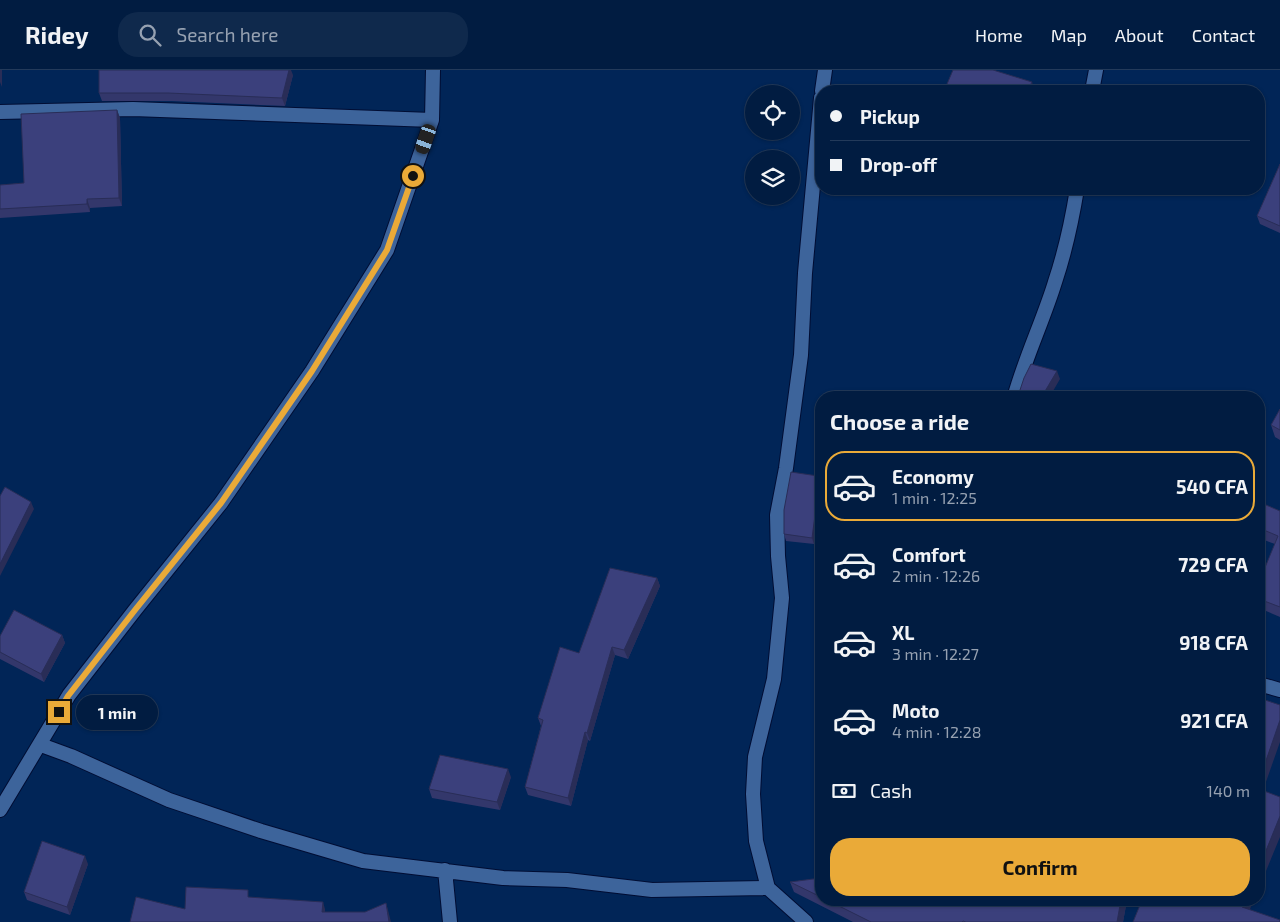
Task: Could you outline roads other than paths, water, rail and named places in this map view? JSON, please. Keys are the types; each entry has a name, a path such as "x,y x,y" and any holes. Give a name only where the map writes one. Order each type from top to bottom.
{"street":[{"path":"0,810 68,696 221,503 312,371 387,250 432,120 433,70"},
{"path":"823,85 825,70"},
{"path":"1093,85 1096,70"},
{"path":"0,112 133,109 432,120"},
{"path":"806,922 768,888 756,841 753,794 755,757 774,679 782,598 777,516 786,468 801,355 805,273 815,164"},
{"path":"1016,391 1021,370 1055,282 1072,218 1076,195"},
{"path":"1265,686 1280,690"},
{"path":"40,745 71,756 169,800 261,831 363,861 503,878 567,880 652,890 768,888"},
{"path":"444,870 450,922"}]}
